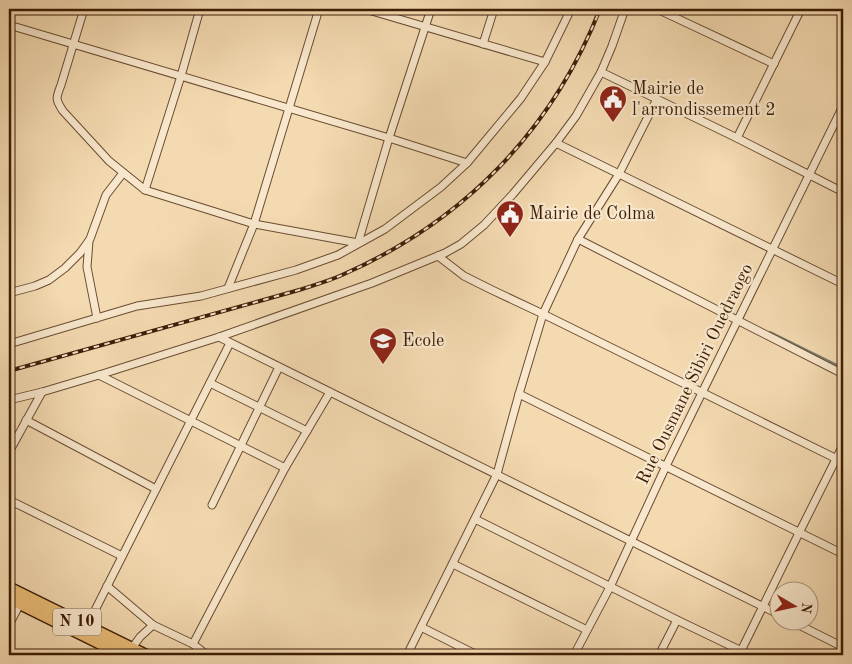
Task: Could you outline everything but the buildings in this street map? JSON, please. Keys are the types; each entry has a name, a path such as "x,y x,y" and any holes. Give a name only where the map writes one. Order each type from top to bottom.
{"main road":[{"name":"N 10","path":"9,588 128,653 145,655"},
{"name":"N 10","path":"9,598 85,631"}],"street":[{"path":"84,9 56,97 63,111 109,161 123,173 145,190 254,224 358,243"},
{"path":"145,190 200,9"},
{"path":"228,288 254,224 319,9"},
{"path":"365,9 545,62"},
{"path":"358,243 388,138 431,9"},
{"path":"483,44 494,9"},
{"path":"9,344 137,306 201,296 296,270 338,255 385,229 442,187 467,163 520,98 545,62 571,9"},
{"path":"9,400 99,375 219,337 372,283 462,244 484,225 513,194 576,116 601,72 625,9"},
{"path":"657,9 774,64"},
{"path":"737,138 801,9"},
{"path":"9,26 289,108 467,163"},
{"path":"601,72 843,192"},
{"path":"407,655 497,474 543,314 578,239 620,174 657,99"},
{"name":"Rue Ousmane Sibiri Ouedraogo","path":"574,655 610,587 666,466 843,106"},
{"path":"556,143 843,284"},
{"path":"97,318 87,267 90,239 106,195 123,173"},
{"path":"9,293 49,280 80,253 90,239"},
{"path":"578,239 843,374"},
{"path":"438,256 464,276 840,460"},
{"path":"219,337 770,609"},
{"path":"85,631 230,343"},
{"path":"212,505 279,367"},
{"path":"99,375 286,468"},
{"path":"210,382 307,431"},
{"path":"9,452 42,392"},
{"path":"193,644 286,468 330,392"},
{"path":"519,394 843,554"},
{"path":"26,420 156,489"},
{"path":"741,653 799,533 840,460 843,445"},
{"path":"9,500 122,556"},
{"path":"475,519 741,653 750,655"},
{"path":"453,564 587,630"},
{"path":"108,586 153,626 193,644 207,655"},
{"path":"9,625 20,604"},
{"path":"659,655 677,620"},
{"path":"128,653 140,637 153,626"},
{"path":"421,627 477,655"},
{"path":"814,632 843,646"}],"waterway":[{"path":"770,332 843,368"}],"railway":[{"path":"9,371 299,290 337,277 386,253 427,228 464,200 498,168 529,133 556,95 580,53 600,9"}],"place":[{"name":"Mairie de l'arrondissement 2","path":"613,123"},
{"name":"Mairie de Colma","path":"510,238"},
{"name":"Ecole","path":"383,365"}]}
